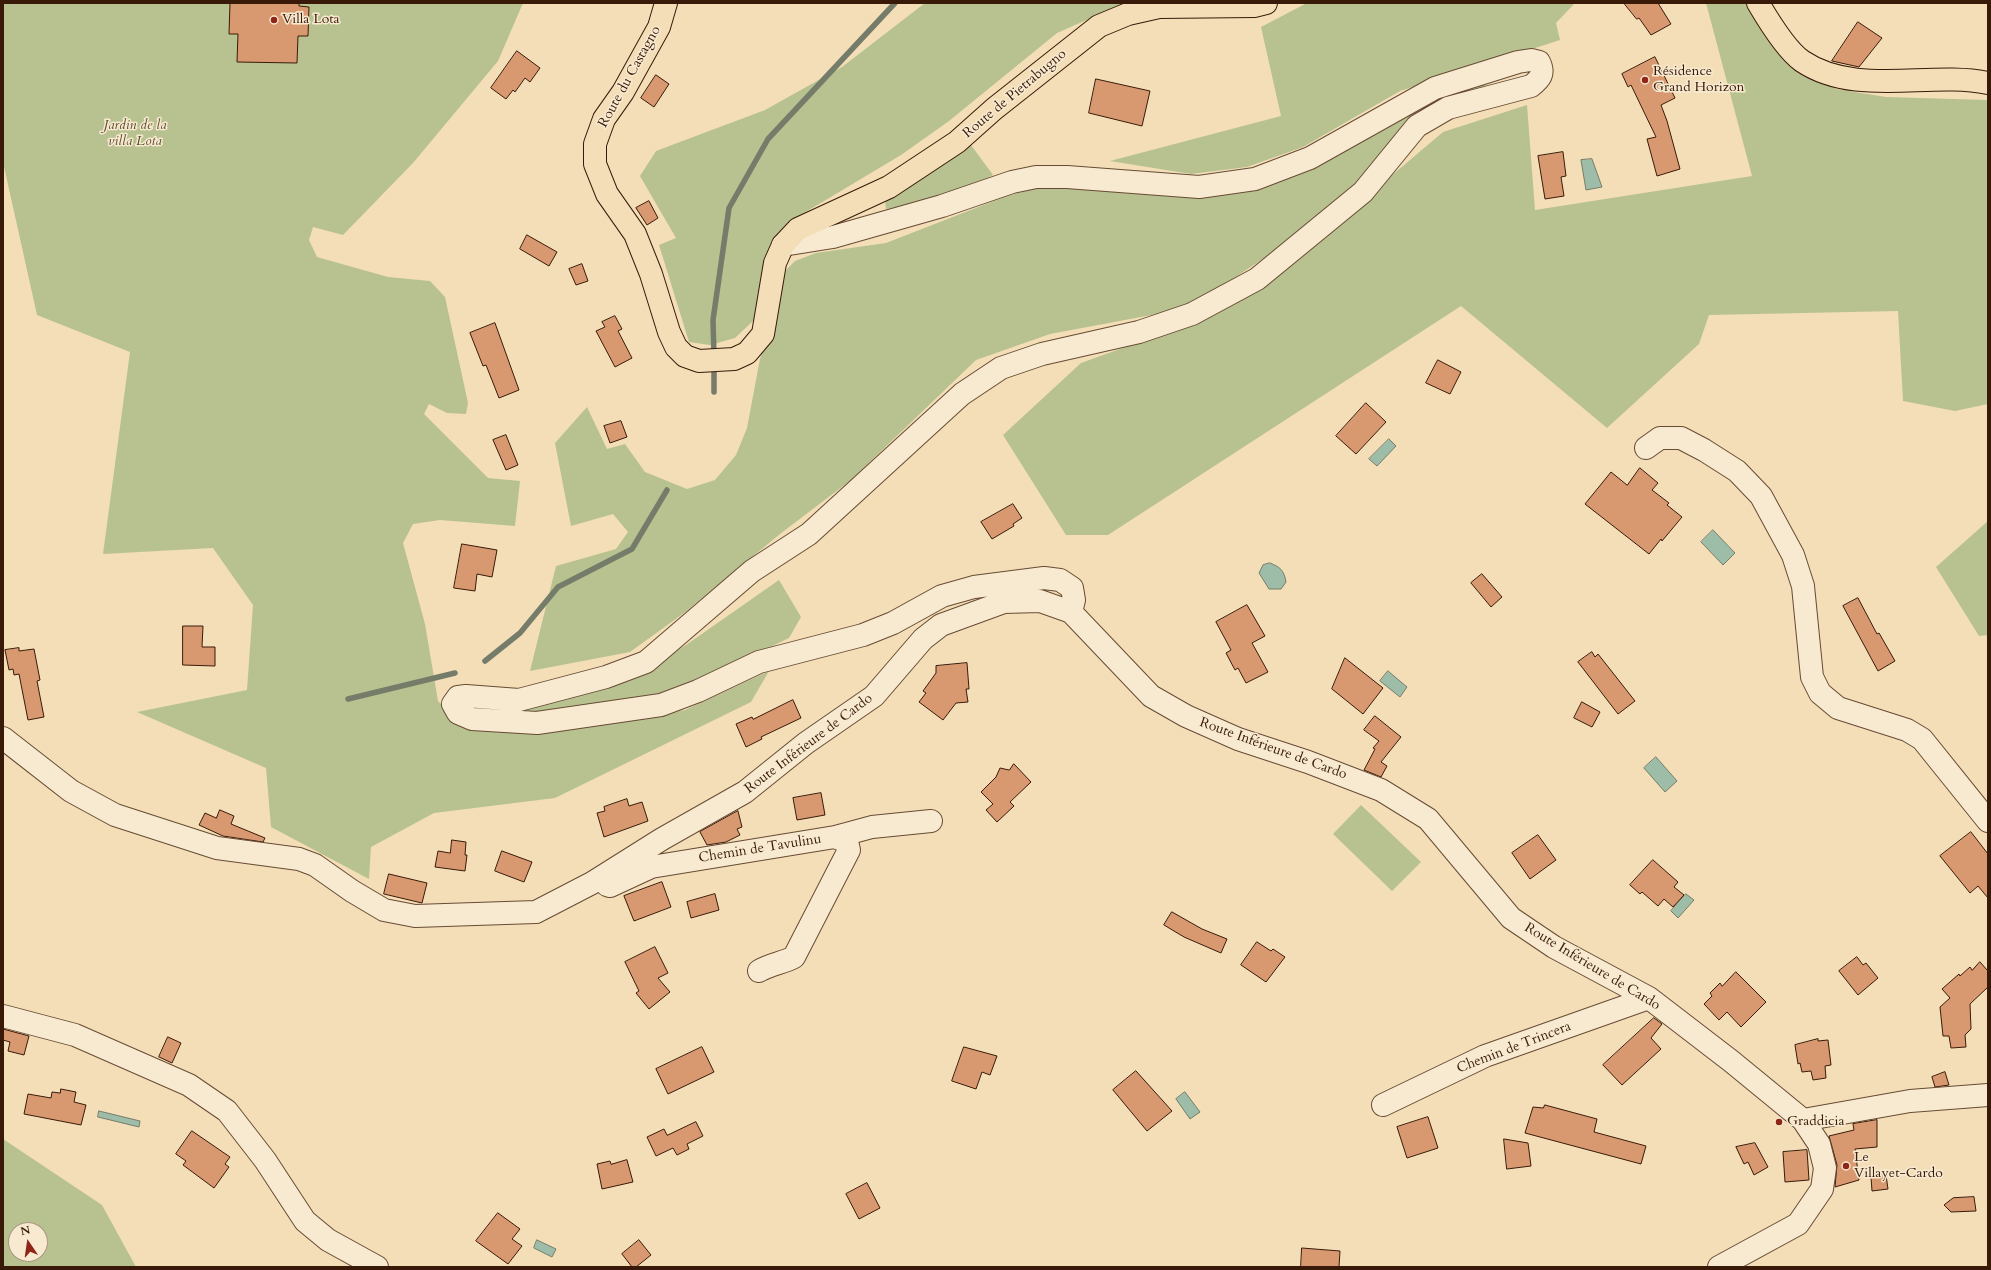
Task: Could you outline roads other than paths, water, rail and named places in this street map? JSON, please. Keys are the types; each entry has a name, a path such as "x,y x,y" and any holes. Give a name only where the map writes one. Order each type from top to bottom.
{"main road":[{"name":"Route du Castagno","path":"666,3 659,27 623,92 604,119 595,144 595,164 607,194 635,234 651,274 669,332 676,347 685,356 699,361 734,359 747,352 763,334 775,263 783,245"},
{"name":"Route de Pietrabugno","path":"783,245 798,229 889,187 958,142 994,109 1099,26 1128,14 1159,7 1246,6 1266,3"},
{"path":"1758,3 1785,43 1802,61 1829,75 1854,80 1938,80 1988,83"}],"street":[{"path":"783,245 833,238 942,206 1012,182 1036,177 1066,177 1199,187 1255,179 1310,158 1435,88 1518,62 1530,60 1539,62 1543,70 1541,79 1531,86 1448,108 1417,126 1363,192 1257,279 1192,314 1139,332 1042,354 1001,368 962,394 809,534 752,571 646,662 606,677 520,700 466,696 458,697 453,704 458,713 472,719 537,723 661,705 698,691 759,662 863,635 893,622 942,596 974,586 1044,578 1060,580 1072,588 1074,600 1071,612"},
{"path":"1646,448 1660,438 1681,438 1704,450 1737,471 1761,496 1793,554 1803,586 1812,677 1820,694 1838,708 1907,730 1922,739 1988,822"},
{"name":"Route Inférieure de Cardo","path":"3,738 71,791 115,815 217,848 299,859 315,866 358,895 384,910 415,916 536,912 592,883 662,839 745,792 806,743 874,696 923,639 941,625 1004,602 1040,600 1071,612 1151,696 1186,716 1238,739 1308,762 1381,790 1428,819 1511,918 1554,947 1649,998 1731,1061 1804,1120 1819,1144 1826,1168 1822,1189 1798,1224 1719,1267"},
{"name":"Chemin de Tavulinu","path":"592,883 610,886 650,867 835,837 872,826 931,821"},
{"path":"758,971 767,966 784,962 794,957 849,850 847,842 835,837"},
{"name":"Chemin de Trincera","path":"1383,1105 1485,1056 1649,998"},
{"path":"3,1016 75,1035 189,1085 227,1111 265,1160 305,1221 328,1240 377,1267"},
{"path":"1804,1120 1910,1101 1988,1095"}],"waterway":[{"path":"714,356 713,320 729,208 768,139 895,3"},
{"path":"714,364 714,392"},
{"path":"485,661 520,633 558,587 632,549 667,490"},
{"path":"348,699 455,673"}],"place":[{"name":"Villa Lota","path":"274,20"},
{"name":"Résidence Grand Horizon","path":"1645,80"},
{"name":"Graddicia","path":"1779,1122"},
{"name":"Le Villayet-Cardo","path":"1846,1166"}],"park label":[{"name":"Jardin de la villa Lota","path":"135,134"}]}
